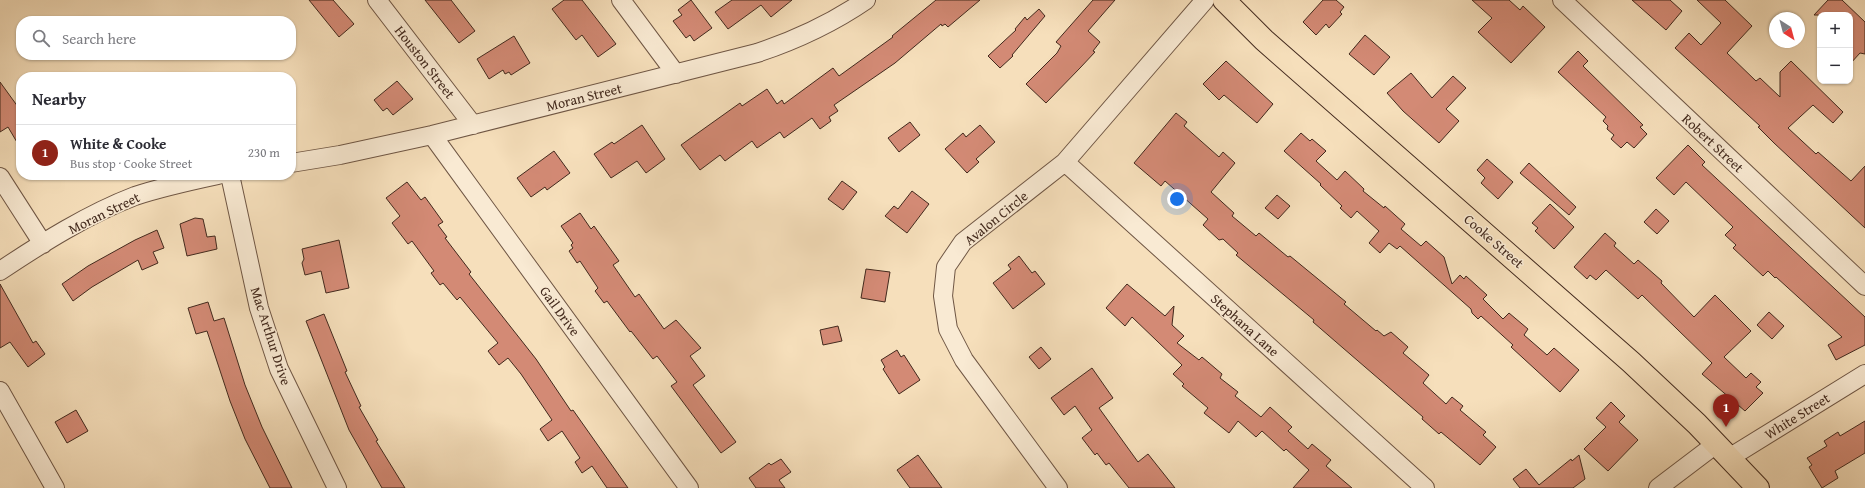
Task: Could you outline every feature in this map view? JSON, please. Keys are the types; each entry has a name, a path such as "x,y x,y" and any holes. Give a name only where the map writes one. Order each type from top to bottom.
{"main road":[{"name":"Cooke Street","path":"1224,0 1264,40 1631,362 1758,488"}],"street":[{"name":"Houston Street","path":"377,0 473,125"},
{"path":"621,0 676,74"},
{"name":"Avalon Circle","path":"1058,488 964,360 948,329 943,296 946,267 963,242 1065,162 1205,0"},
{"name":"Robert Street","path":"1562,0 1865,286"},
{"name":"Moran Street","path":"296,162 340,155 432,135 676,74 782,45 824,26 863,1"},
{"name":"Gail Drive","path":"432,135 689,488"},
{"name":"Stephana Lane","path":"1065,162 1425,488"},
{"path":"0,177 43,244"},
{"name":"Moran Street","path":"0,271 43,244 97,214 128,199 168,186 195,180"},
{"name":"Mac Arthur Drive","path":"231,180 259,308 277,362 331,479 337,488"},
{"name":"White Street","path":"1722,451 1865,374"},
{"path":"0,391 55,488"},
{"path":"1658,488 1722,451"}],"building":[{"path":"309,0 333,0 354,24 339,37"},
{"path":"425,0 451,0 475,31 459,43"},
{"path":"564,0 582,0 616,44 598,57 582,35 576,40 552,9"},
{"path":"691,0 712,28 694,41 690,35 686,38 673,21 682,15 678,10"},
{"path":"732,0 792,0 771,17 761,5 728,29 715,12"},
{"path":"936,0 980,0 948,27 945,24 942,26 941,24 895,63 834,105 838,111 829,117 831,121 820,129 812,118 784,138 780,132 757,148 752,141 725,161 720,155 700,170 681,145 740,103 742,106 767,89 777,104 782,100 784,104 833,68 839,76 893,37 892,36"},
{"path":"1093,0 1115,0 1088,31 1100,42 1093,51 1095,52 1046,103 1026,84 1057,53 1061,46 1056,42"},
{"path":"1323,0 1336,0 1344,7 1340,12 1342,14 1329,28 1326,24 1316,35 1303,22"},
{"path":"1472,0 1509,0 1520,10 1523,6 1545,27 1511,63 1478,32 1492,18"},
{"path":"1632,0 1670,0 1682,11 1666,30"},
{"path":"1697,0 1725,0 1752,26 1727,53 1756,81 1760,78 1780,97 1780,72 1791,61 1843,112 1833,123 1813,105 1788,128 1816,154 1818,152 1851,181 1865,166 1865,228 1774,143 1758,127 1760,126 1675,48 1689,33 1701,45 1721,23"},
{"path":"1828,0 1842,0 1865,22 1865,54 1860,53 1853,61 1853,12 1817,12 1817,15 1814,15"},
{"path":"1039,9 1045,16 1012,55 1013,56 1000,68 988,56 1016,30 1015,29 1025,17 1027,20"},
{"path":"1365,35 1390,57 1374,75 1349,54"},
{"path":"514,36 530,63 511,75 509,72 505,74 503,70 489,79 477,59"},
{"path":"1578,51 1588,61 1583,66 1643,125 1640,127 1647,134 1634,148 1627,142 1621,148 1611,139 1614,135 1607,129 1608,126 1603,121 1606,117 1558,72"},
{"path":"1226,61 1273,104 1257,123 1224,95 1219,100 1203,84"},
{"path":"1411,73 1432,98 1453,76 1466,88 1446,109 1459,121 1439,143 1403,111 1387,93"},
{"path":"397,81 413,99 393,115 387,108 383,111 374,100"},
{"path":"0,82 16,104 16,141 8,127 0,132"},
{"path":"1176,113 1187,122 1184,126 1219,157 1223,152 1235,163 1211,192 1234,213 1232,216 1256,236 1259,233 1288,257 1290,256 1346,302 1344,304 1376,331 1377,330 1384,336 1391,332 1408,347 1403,353 1429,375 1423,383 1446,404 1452,397 1463,406 1460,410 1486,432 1483,435 1496,447 1480,465 1441,432 1439,434 1422,419 1423,417 1313,322 1314,320 1236,255 1238,253 1223,239 1219,240 1203,225 1208,219 1165,181 1161,186 1134,163"},
{"path":"910,122 920,135 899,152 888,138"},
{"path":"642,125 665,159 646,173 637,161 611,178 594,154 612,142 614,144"},
{"path":"980,125 995,142 976,159 979,162 967,173 945,149 963,133 966,137"},
{"path":"1301,133 1310,141 1312,139 1326,151 1316,161 1337,180 1345,171 1364,189 1363,191 1384,208 1385,206 1405,224 1401,229 1421,246 1426,241 1444,257 1452,284 1460,275 1464,279 1466,276 1487,295 1483,299 1503,319 1509,313 1528,329 1524,335 1547,355 1554,348 1579,370 1560,392 1511,347 1513,345 1481,316 1478,319 1472,313 1471,309 1400,246 1397,249 1389,243 1380,253 1369,243 1379,231 1357,211 1351,218 1340,208 1342,206 1320,185 1321,184 1284,151"},
{"path":"1688,145 1705,162 1702,165 1865,317 1865,345 1836,360 1828,345 1842,337 1776,277 1775,278 1768,271 1763,276 1733,248 1736,245 1725,235 1733,227 1686,182 1674,195 1656,178"},
{"path":"554,151 570,173 547,190 545,187 531,197 517,178"},
{"path":"1487,159 1513,182 1498,199 1481,183 1485,178 1477,170"},
{"path":"1529,163 1576,207 1569,215 1520,173"},
{"path":"842,181 857,192 843,210 828,199"},
{"path":"407,182 421,200 425,197 443,222 438,225 447,237 445,238 471,272 469,274 536,359 571,411 573,410 628,488 607,488 592,466 582,473 575,462 580,458 562,431 548,441 540,429 552,420 521,374 508,358 499,365 488,351 498,343 460,297 457,300 443,283 440,285 431,273 434,271 412,241 408,244 392,223 400,216 386,198"},
{"path":"912,191 929,204 907,233 885,216 894,206 898,209"},
{"path":"1277,195 1290,206 1278,219 1265,208"},
{"path":"1550,204 1574,227 1554,249 1535,231 1538,228 1532,223"},
{"path":"1656,209 1669,221 1657,234 1644,222"},
{"path":"580,213 591,229 594,226 619,261 613,265 635,297 639,294 664,329 676,320 701,348 690,356 705,376 693,385 736,442 721,453 671,386 677,382 657,356 653,359 631,331 630,332 607,301 604,303 595,291 598,288 580,261 577,263 569,251 573,248 571,245 573,243 561,226"},
{"path":"195,218 203,219 207,237 215,236 217,249 187,256 180,224"},
{"path":"157,230 164,248 153,252 158,263 142,270 138,260 92,287 73,301 62,284 88,266 135,240"},
{"path":"1605,233 1616,243 1614,246 1634,264 1638,260 1662,281 1661,283 1694,317 1715,295 1751,331 1724,357 1746,378 1751,373 1761,382 1756,387 1763,393 1745,411 1702,374 1712,363 1642,295 1638,299 1606,270 1596,280 1590,275 1587,279 1574,267"},
{"path":"339,240 349,288 326,293 321,271 305,275 302,263 304,259 302,249"},
{"path":"1019,256 1032,273 1035,271 1045,284 1013,309 993,283 1011,269 1008,265"},
{"path":"866,269 890,272 885,302 861,298"},
{"path":"0,284 33,343 36,341 45,354 28,367 10,342 0,348"},
{"path":"1127,284 1165,316 1174,306 1172,325 1184,336 1177,343 1199,360 1202,357 1222,374 1220,378 1238,392 1235,396 1261,417 1270,407 1292,427 1288,431 1308,449 1312,444 1331,460 1326,466 1352,488 1293,488 1309,470 1286,449 1284,451 1262,431 1256,437 1238,421 1229,433 1204,413 1208,408 1182,386 1184,384 1173,374 1182,365 1132,317 1125,326 1106,308"},
{"path":"208,302 214,321 224,318 245,385 262,427 292,488 270,488 245,439 230,401 207,331 196,334 188,308"},
{"path":"1769,312 1784,326 1772,339 1757,325"},
{"path":"324,314 347,371 345,372 361,406 359,407 378,440 376,441 405,488 382,488 349,430 306,321"},
{"path":"838,326 842,341 823,345 820,330"},
{"path":"1041,347 1051,359 1039,369 1029,357"},
{"path":"897,350 901,357 904,355 920,380 899,394 883,369 885,367 881,360"},
{"path":"1092,368 1113,398 1099,408 1138,462 1148,454 1175,488 1129,488 1109,463 1106,465 1097,453 1095,455 1082,438 1092,430 1075,406 1064,415 1051,398"},
{"path":"1611,402 1625,416 1619,422 1638,440 1608,471 1584,449 1606,427 1596,418"},
{"path":"76,410 88,431 67,443 55,422"},
{"path":"1865,421 1865,453 1835,471 1838,478 1822,488 1809,467 1812,465 1807,458 1827,446 1824,441 1838,432 1840,436"},
{"path":"918,455 942,488 910,488 897,470"},
{"path":"1579,455 1585,479 1573,488 1520,488 1513,479 1526,469 1539,485 1571,459 1572,461"},
{"path":"781,459 791,472 779,480 785,488 756,488 749,478 769,463 771,465"}],"place":[{"name":"White & Cooke","path":"1726,427"}]}
